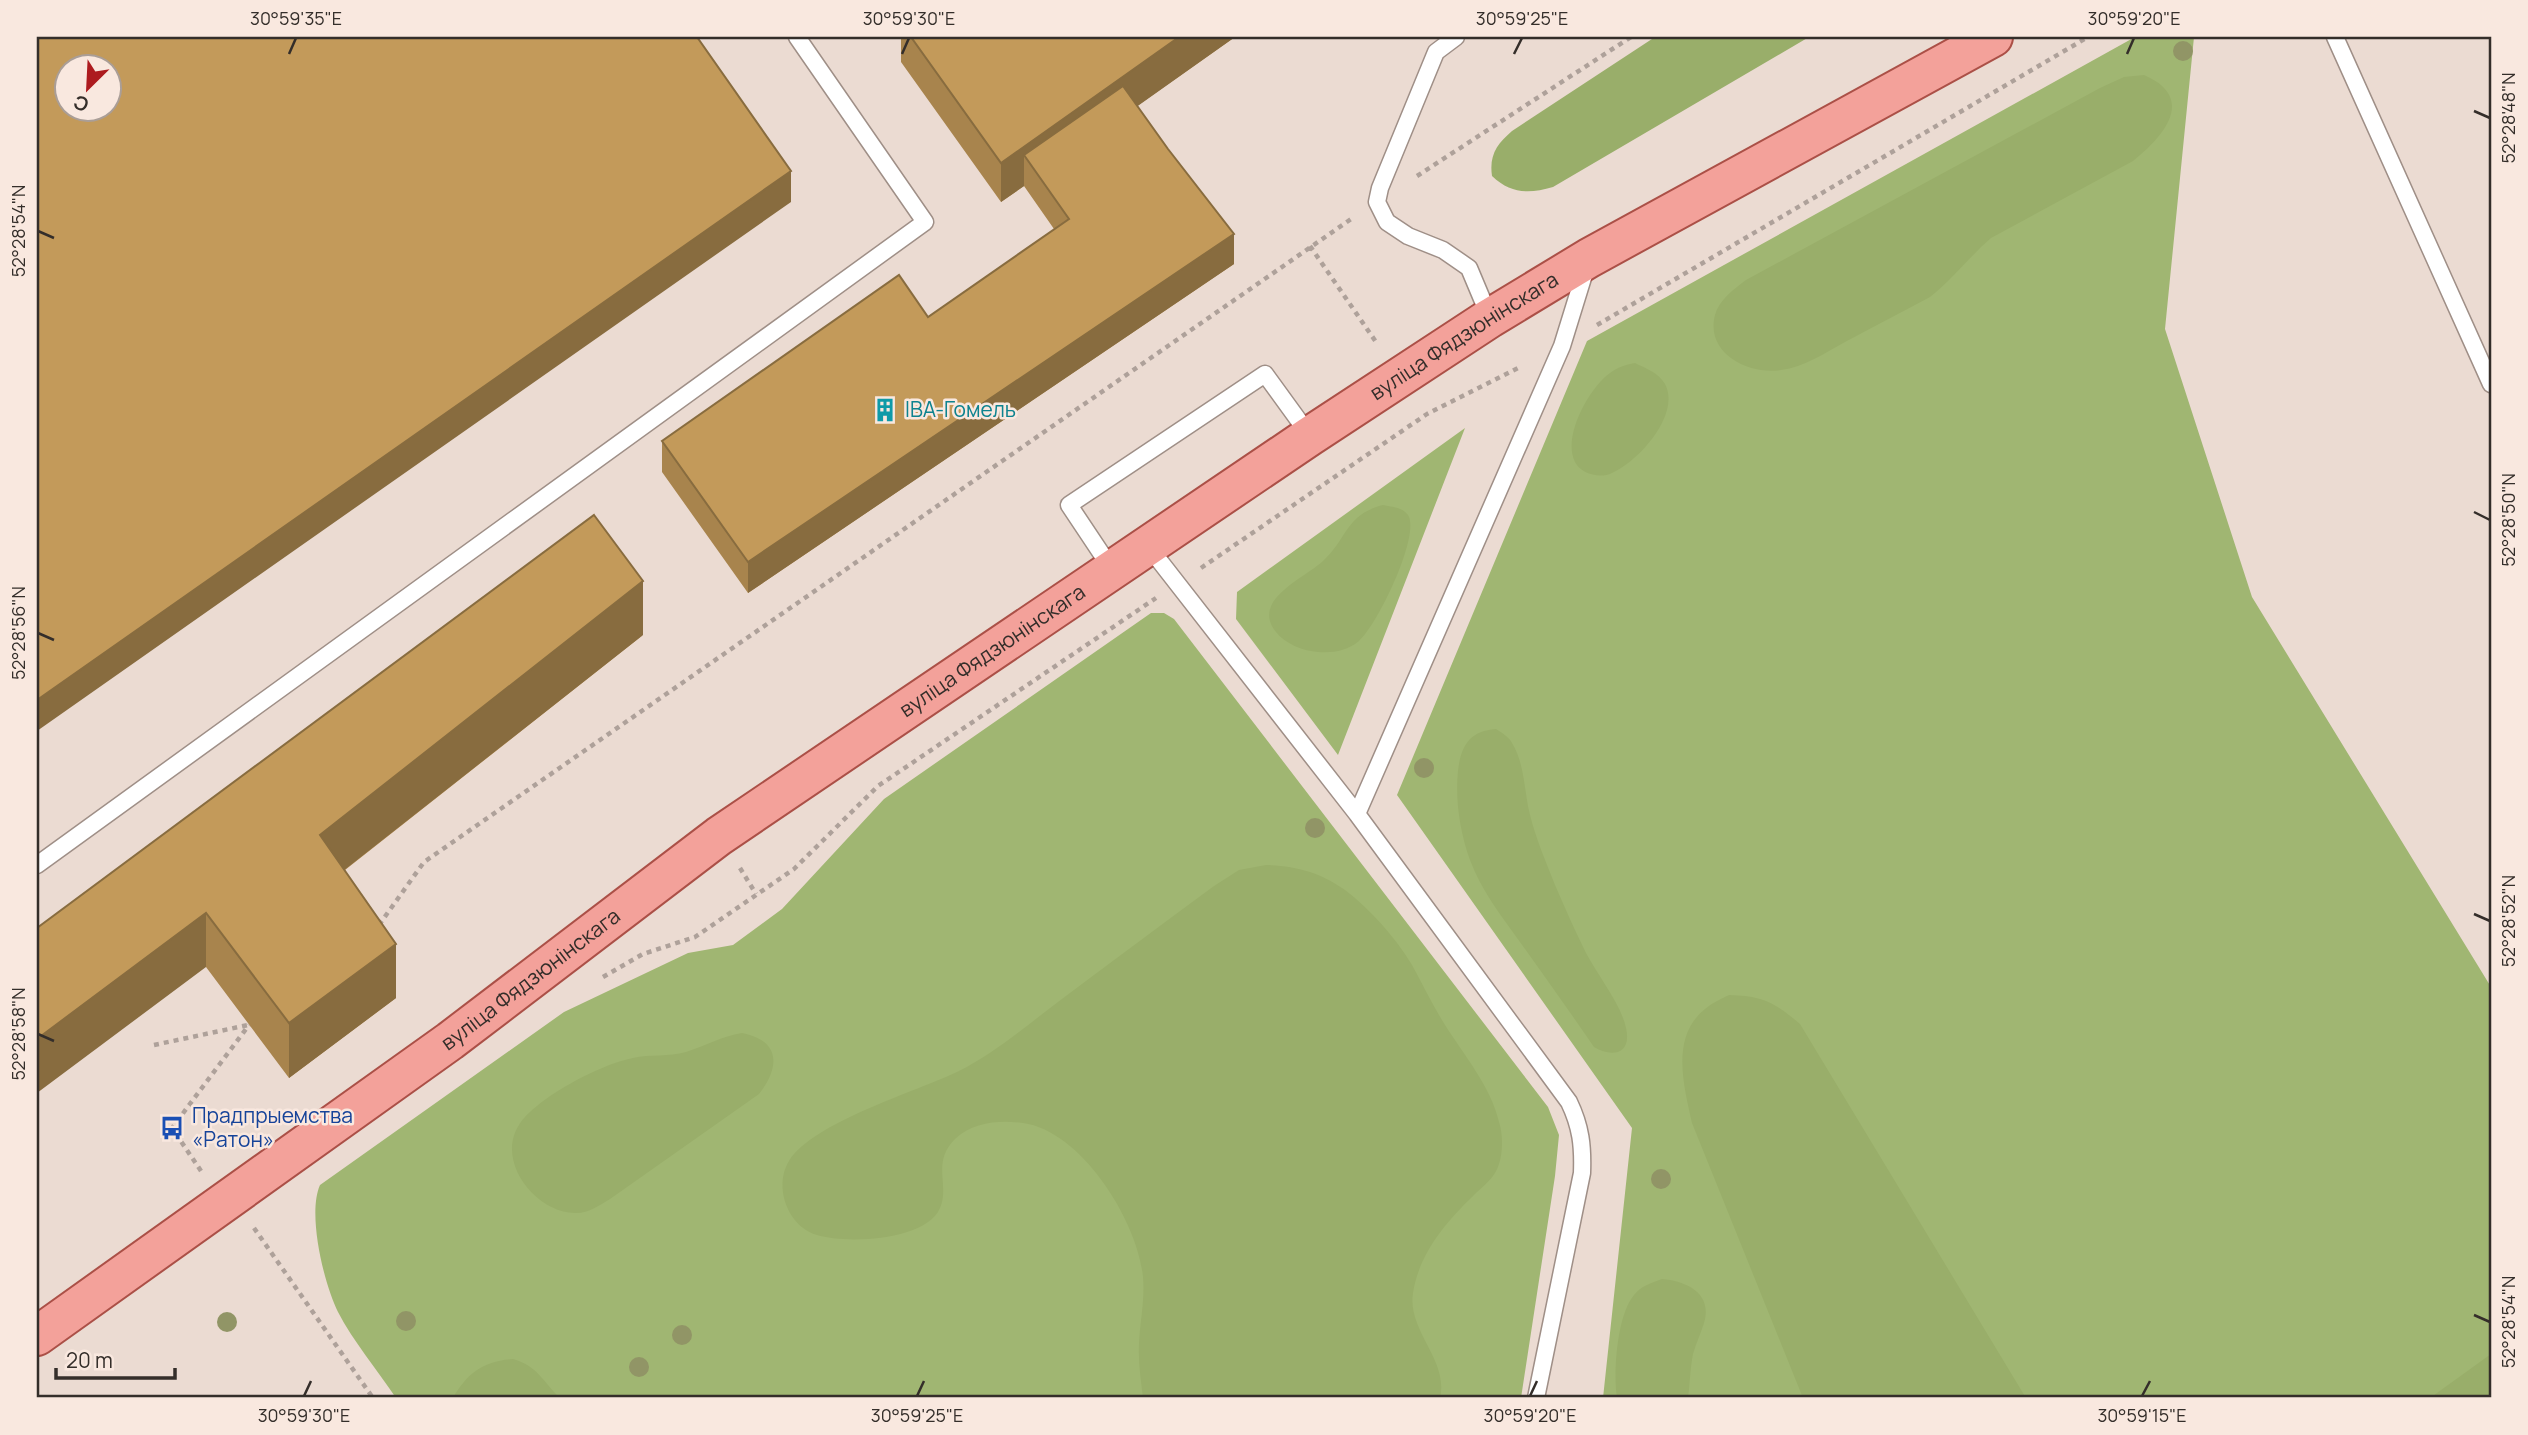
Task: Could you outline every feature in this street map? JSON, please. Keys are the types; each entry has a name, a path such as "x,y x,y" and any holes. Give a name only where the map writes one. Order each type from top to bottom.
{"main road":[{"name":"вуліца Фядзюнінскага","path":"37,1336 235,1212 450,1041 719,836 1310,436 1490,318 1589,258 1993,37"}],"lane":[{"path":"37,865 925,222 797,37"},
{"path":"1456,37 1436,52 1380,188 1377,202 1387,222 1408,236 1443,250 1469,268 1490,318"},
{"path":"2335,37 2491,384"},
{"path":"1357,814 1562,346 1589,258"},
{"path":"1113,570 1069,505 1265,374 1310,436"},
{"path":"1148,546 1357,814 1569,1102 1583,1141 1582,1173 1536,1398"}],"path":[{"path":"378,926 424,862 1310,246 1631,37"},
{"path":"695,937 793,869 878,786 1427,414 1562,346 2088,37"},
{"path":"1310,246 1376,342"},
{"path":"154,1045 249,1025 172,1128 373,1398"}],"green space":[{"path":"1655,37 1809,37 1553,187 1521,191 1506,186 1492,176 1495,150 1512,131"},
{"path":"2135,37 2194,37 2165,329 2252,597 2491,987 2491,1398 1603,1398 1632,1128 1397,795 1587,341"},
{"path":"2144,75 2160,84 2169,95 2172,106 2164,129 2145,151 2133,161 1991,238 1930,297 1814,359 1781,370 1768,371 1743,365 1732,359 1716,340 1714,328 1717,310 1723,300 1746,280 2100,88 2124,77"},
{"path":"1635,363 1656,374 1665,384 1667,409 1662,422 1645,447 1623,467 1607,475 1586,472 1575,462 1572,452 1572,440 1580,414 1602,380 1616,369"},
{"path":"1465,428 1338,755 1236,619 1237,592"},
{"path":"1383,505 1406,512 1410,526 1403,560 1395,580 1367,632 1359,641 1334,652 1307,650 1284,640 1270,620 1270,610 1275,600 1293,582 1323,561 1354,521 1371,509"},
{"path":"1151,613 1164,613 1174,619 1548,1107 1559,1135 1521,1398 396,1398 351,1334 338,1312 327,1284 316,1231 316,1198 320,1185 564,1012 688,953 733,945 782,909 884,799"},
{"path":"1496,729 1509,739 1516,751 1532,824 1541,850 1586,953 1623,1019 1626,1043 1614,1053 1594,1047 1492,903 1470,860 1463,838 1458,805 1459,762 1464,747 1473,736"},
{"path":"1266,865 1317,874 1345,890 1373,915 1412,965 1441,1018 1490,1096 1495,1109 1502,1143 1495,1174 1453,1217 1435,1240 1421,1265 1413,1293 1416,1320 1439,1371 1440,1398 1143,1398 1139,1351 1143,1277 1139,1255 1130,1231 1103,1182 1086,1161 1066,1143 1045,1130 1023,1123 1005,1122 978,1126 955,1139 948,1148 942,1165 943,1199 940,1208 932,1219 919,1227 884,1237 830,1238 807,1231 791,1215 783,1194 784,1171 801,1147 820,1133 867,1109 972,1064 1010,1039 1214,886 1239,870"},
{"path":"1729,995 1767,1002 1783,1010 1800,1024 2026,1398 1803,1398 1692,1123 1683,1078 1683,1048 1694,1020 1705,1009"},
{"path":"742,1033 764,1042 773,1056 771,1074 759,1094 610,1199 585,1212 561,1211 547,1205 524,1183 512,1154 513,1139 519,1125 539,1104 570,1084 620,1061 680,1054"},
{"path":"1662,1279 1680,1282 1695,1290 1705,1304 1704,1323 1693,1354 1688,1398 1617,1398 1616,1360 1620,1330 1628,1304 1646,1285"},
{"path":"2491,1354 2491,1398 2430,1398"},
{"path":"513,1359 535,1370 560,1398 453,1398 477,1370 493,1362"}],"building":[{"path":"37,37 697,37 791,171 37,700"},
{"path":"911,37 1179,37 1001,163"},
{"name":"IBA-Гомель","path":"1123,86 1234,234 748,562 662,441 899,275 928,317 1069,219 1024,155"},
{"path":"594,515 643,581 320,835 396,944 289,1023 206,913 37,1039 37,928"}],"place":[{"name":"IBA-Гомель","path":"885,410"},
{"name":"Прадпрыемства «Ратон»","path":"172,1128"}]}
